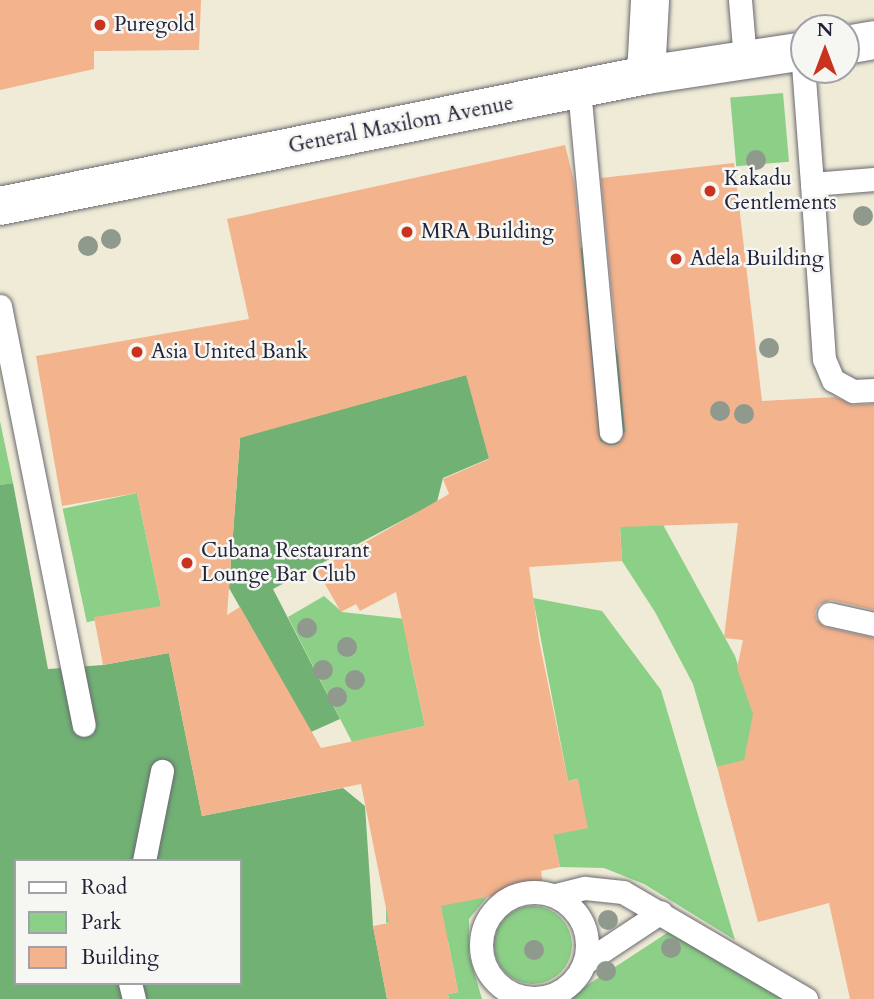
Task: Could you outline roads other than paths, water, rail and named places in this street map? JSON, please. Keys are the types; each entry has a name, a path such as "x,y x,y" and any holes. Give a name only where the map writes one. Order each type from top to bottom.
{"main road":[{"path":"646,75 650,0"},
{"name":"General Maxilom Avenue","path":"0,206 646,75 790,53"}],"lane":[{"path":"740,0 745,60"},
{"path":"805,84 824,359 833,380 853,391 874,390"},
{"path":"579,89 611,432"},
{"path":"812,184 874,179"},
{"path":"0,306 84,725"},
{"path":"829,614 874,624"},
{"path":"144,859 162,771"},
{"path":"661,912 584,963 568,986 542,998 514,995 491,979 480,952 483,924 501,902 527,891 556,895 585,888 623,892 661,912 806,999"},
{"path":"556,895 577,911 587,935 584,963"}],"place":[{"name":"Puregold","path":"100,25"},
{"name":"Kakadu Gentlements","path":"710,191"},
{"name":"MRA Building","path":"407,232"},
{"name":"Adela Building","path":"676,259"},
{"name":"Asia United Bank","path":"137,352"},
{"name":"Cubana Restaurant Lounge Bar Club","path":"187,563"}]}
